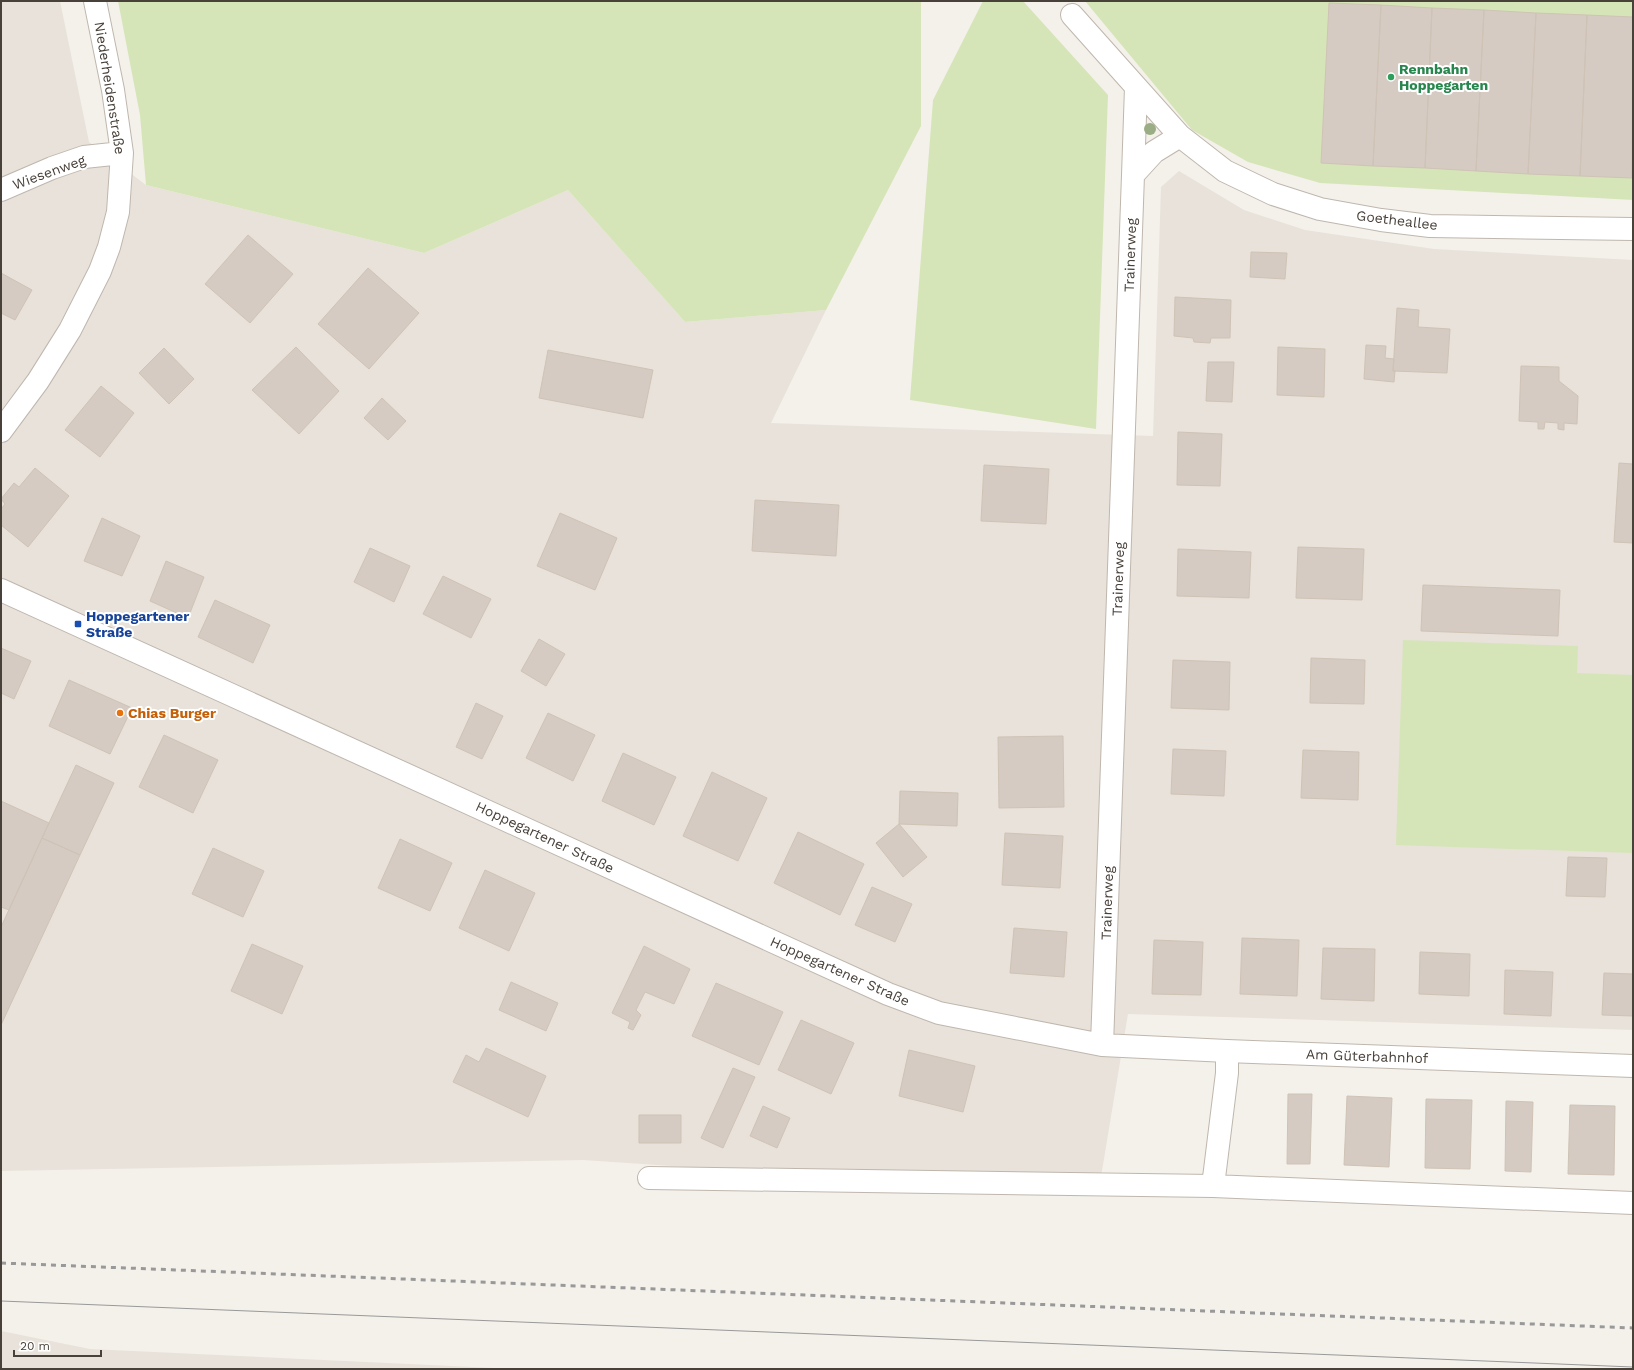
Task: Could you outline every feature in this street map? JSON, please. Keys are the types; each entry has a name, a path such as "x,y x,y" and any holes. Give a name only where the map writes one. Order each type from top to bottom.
{"street":[{"name":"Niederheidenstraße","path":"1,431 38,381 70,330 100,271 109,247 118,212 122,153 113,90 95,1"},
{"name":"Goetheallee","path":"1072,15 1180,136 1225,171 1273,194 1320,209 1381,220 1430,226 1633,230"},
{"name":"Trainerweg","path":"1102,1045 1136,88"},
{"path":"1133,175 1154,152 1180,136"},
{"name":"Wiesenweg","path":"1,190 52,168 84,157 122,153"},
{"name":"Hoppegartener Straße","path":"1,590 888,994 939,1013 1102,1045"},
{"name":"Am Güterbahnhof","path":"1102,1045 1633,1066"},
{"path":"1213,1186 1226,1073 1227,1051"},
{"path":"649,1178 1213,1186 1633,1204"}],"shaded area":[{"path":"1,1 60,1 89,142 146,185 424,253 568,190 685,322 826,310 771,423 1153,436 1161,187 1179,171 1244,210 1305,230 1434,249 1633,260 1633,1030 1128,1014 1098,1195 583,1160 1,1171"},
{"path":"1,1331 90,1349 517,1369 1,1369"}],"green space":[{"path":"118,1 921,1 921,126 826,310 685,322 568,190 424,253 146,185 140,115"},
{"path":"983,1 1023,1 1108,95 1096,429 910,400 933,100"},
{"name":"Rennbahn Hoppegarten","path":"1085,1 1633,1 1633,200 1320,183 1248,162 1192,130"},
{"path":"1403,640 1578,646 1577,673 1633,675 1633,853 1396,845"}],"building":[{"path":"1329,3 1381,5 1373,166 1321,163"},
{"path":"1381,5 1432,8 1425,168 1373,166"},
{"path":"1432,8 1484,10 1476,171 1425,168"},
{"path":"1484,10 1536,13 1528,174 1476,171"},
{"path":"1536,13 1587,15 1580,176 1528,174"},
{"path":"1587,15 1633,17 1632,178 1580,176"},
{"path":"1633,149 1633,178 1632,178"},
{"path":"248,235 293,274 250,323 205,284"},
{"path":"1251,252 1287,253 1285,279 1250,277"},
{"path":"368,268 419,313 369,369 318,324"},
{"path":"1,273 32,290 15,320 1,313"},
{"path":"1175,297 1231,300 1230,338 1211,338 1210,343 1194,342 1193,338 1174,336"},
{"path":"1397,308 1419,310 1418,327 1450,329 1447,373 1393,371"},
{"path":"1366,345 1386,346 1385,358 1394,359 1394,382 1364,379"},
{"path":"296,347 339,391 299,434 252,390"},
{"path":"1278,347 1325,349 1324,397 1277,395"},
{"path":"164,348 194,379 169,404 139,373"},
{"path":"548,350 653,370 643,418 539,398"},
{"path":"1208,362 1234,362 1232,402 1206,401"},
{"path":"1521,366 1559,367 1559,381 1578,396 1577,424 1564,423 1564,430 1558,429 1558,423 1545,422 1544,429 1538,429 1538,422 1519,421"},
{"path":"101,386 134,413 100,457 65,430"},
{"path":"382,398 406,421 388,440 364,418"},
{"path":"1178,432 1222,434 1220,486 1177,485"},
{"path":"1619,463 1633,464 1633,543 1614,542"},
{"path":"984,465 1049,469 1046,524 981,521"},
{"path":"35,468 69,496 28,547 1,525 1,509 5,504 1,499 14,483 19,487"},
{"path":"755,500 839,505 836,556 752,551"},
{"path":"560,513 617,538 595,590 537,566"},
{"path":"102,518 140,536 122,576 84,561"},
{"path":"1298,547 1364,549 1362,600 1296,598"},
{"path":"370,548 410,566 394,602 354,582"},
{"path":"1178,549 1251,552 1249,598 1177,596"},
{"path":"166,561 204,577 188,618 150,601"},
{"path":"443,576 491,599 471,638 423,614"},
{"path":"1423,585 1560,590 1558,636 1421,631"},
{"path":"215,600 270,625 253,663 198,637"},
{"path":"539,639 565,654 546,686 521,671"},
{"path":"1,648 31,661 14,699 1,693"},
{"path":"1311,658 1365,660 1364,704 1310,703"},
{"path":"1173,660 1230,662 1229,710 1171,708"},
{"path":"69,680 132,708 110,754 49,726"},
{"path":"476,703 503,716 482,759 456,747"},
{"path":"548,713 595,735 573,781 526,758"},
{"path":"164,735 218,760 193,813 139,787"},
{"path":"1063,736 1064,807 999,808 998,737"},
{"path":"1173,749 1226,751 1224,796 1171,794"},
{"path":"1303,750 1359,752 1358,800 1301,798"},
{"path":"623,753 676,777 654,825 602,801"},
{"path":"76,765 114,783 80,855 42,838"},
{"path":"712,772 767,798 738,861 683,836"},
{"path":"900,791 958,793 957,826 899,824"},
{"path":"1,801 49,823 9,910 1,907"},
{"path":"899,824 927,857 903,877 876,843"},
{"path":"798,832 864,864 840,915 774,883"},
{"path":"1005,833 1063,836 1060,888 1002,885"},
{"path":"42,838 80,855 1,1025 1,927"},
{"path":"400,839 452,863 430,911 378,888"},
{"path":"213,848 264,871 243,917 192,894"},
{"path":"1568,857 1607,858 1605,897 1566,896"},
{"path":"485,870 535,893 509,951 459,928"},
{"path":"872,887 912,904 895,942 855,925"},
{"path":"1014,928 1067,932 1064,977 1010,973"},
{"path":"1242,938 1299,940 1297,996 1240,994"},
{"path":"1154,940 1203,942 1201,995 1152,994"},
{"path":"252,944 303,966 282,1014 231,991"},
{"path":"644,946 690,969 674,1004 645,992 636,1010 641,1015 633,1030 628,1028 630,1022 612,1013"},
{"path":"1323,948 1375,949 1374,1001 1321,999"},
{"path":"1420,952 1470,954 1469,996 1419,994"},
{"path":"1505,970 1553,972 1551,1016 1504,1014"},
{"path":"1604,973 1633,974 1633,1016 1602,1015"},
{"path":"511,982 558,1003 546,1031 499,1010"},
{"path":"716,983 783,1012 759,1065 692,1036"},
{"path":"801,1020 854,1043 831,1094 778,1070"},
{"path":"486,1048 546,1076 528,1117 453,1082 466,1055 479,1062"},
{"path":"909,1050 975,1066 963,1112 899,1096"},
{"path":"733,1068 755,1077 723,1148 701,1138"},
{"path":"1288,1094 1312,1094 1310,1164 1287,1164"},
{"path":"1347,1096 1392,1098 1389,1167 1344,1165"},
{"path":"1426,1099 1472,1100 1470,1169 1425,1168"},
{"path":"1506,1101 1533,1102 1531,1172 1505,1171"},
{"path":"1570,1105 1615,1106 1614,1175 1568,1174"},
{"path":"763,1106 790,1118 777,1148 750,1136"},
{"path":"639,1115 681,1115 681,1143 639,1143"}],"tram line":[{"path":"1,1301 1633,1367"}],"railway":[{"path":"1,1263 1633,1328"}],"place":[{"name":"Rennbahn Hoppegarten","path":"1391,77"},
{"name":"Hoppegartener Straße","path":"78,624"},
{"name":"Chias Burger","path":"120,713"}]}
